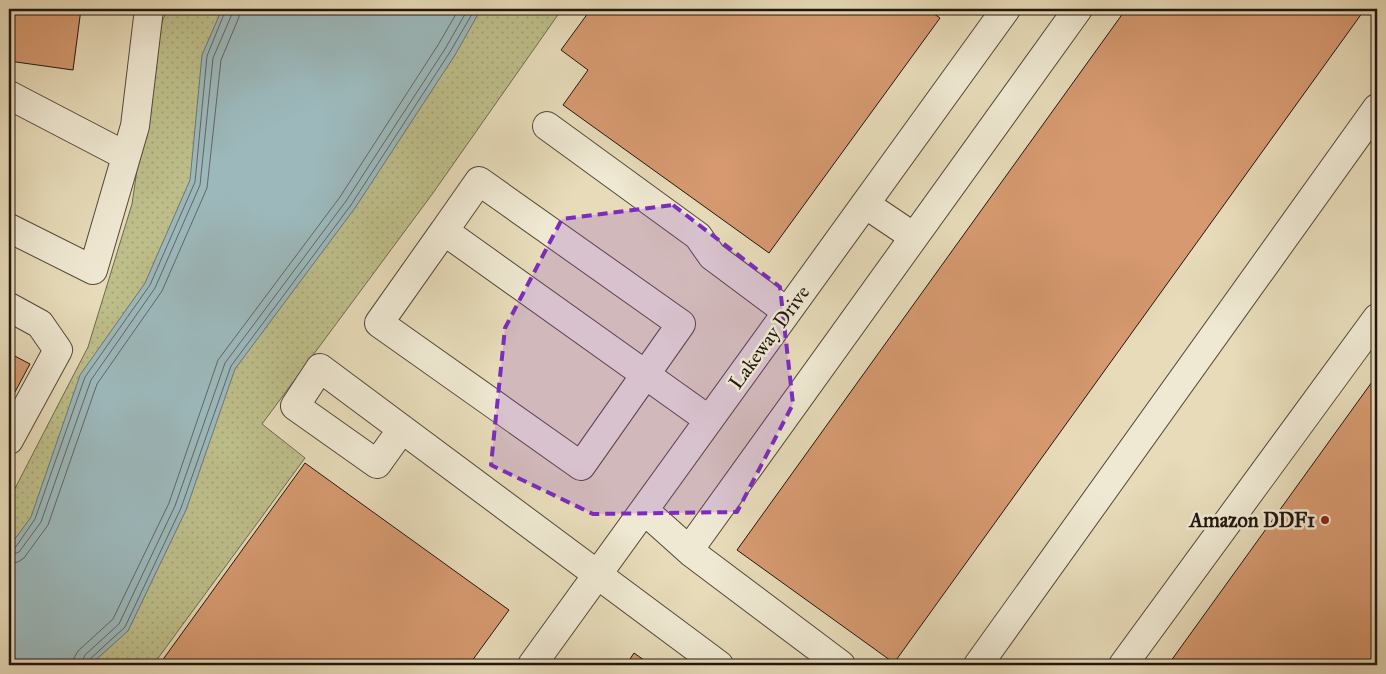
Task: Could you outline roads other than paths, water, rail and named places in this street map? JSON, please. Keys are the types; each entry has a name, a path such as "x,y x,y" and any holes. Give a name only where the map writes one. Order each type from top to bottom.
{"street":[{"path":"9,228 93,270 135,126 149,9"},
{"name":"Lakeway Drive","path":"532,665 1006,9"},
{"path":"689,550 1078,9"},
{"path":"9,95 126,156"},
{"path":"978,665 1377,108"},
{"path":"547,126 698,236 712,256 787,312"},
{"path":"479,181 681,324 581,466 379,323 444,232 479,181"},
{"path":"865,204 914,237"},
{"path":"444,232 709,420"},
{"path":"9,307 40,324 58,350 9,440"},
{"path":"1123,665 1377,318"},
{"path":"402,429 719,665"},
{"path":"644,510 689,550 841,665"}],"water":[{"path":"222,9 481,9 455,55 355,208 235,369 186,510 128,631 90,665 9,665 9,547 31,517 80,375 145,283 190,180 202,55"}],"place":[{"name":"Amazon DDF1","path":"1325,520"}]}
